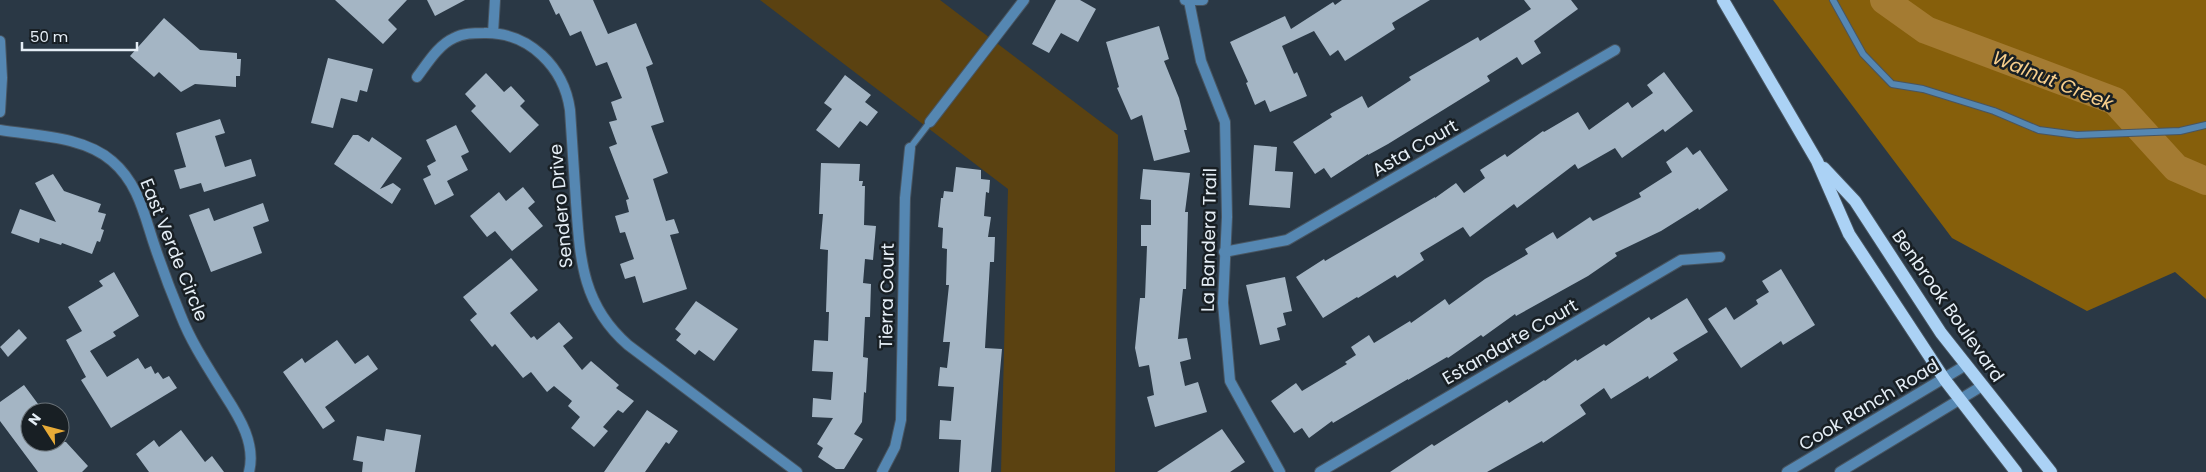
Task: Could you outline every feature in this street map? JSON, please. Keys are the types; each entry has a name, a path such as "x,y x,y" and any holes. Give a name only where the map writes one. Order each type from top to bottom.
{"main road":[{"name":"Benbrook Boulevard","path":"1726,4 1818,161 1849,234 1945,380 2016,472"},
{"name":"Benbrook Boulevard","path":"1818,161 1854,201 1941,333 2051,472"}],"street":[{"path":"493,33 495,0"},
{"path":"930,122 1024,0"},
{"path":"1187,1 1203,0"},
{"name":"La Bandera Trail","path":"1187,1 1201,61 1225,122 1227,217 1223,303 1230,381 1280,472"},
{"name":"Sendero Drive","path":"417,77 439,50 452,39 471,33 505,34 519,40 541,54 556,70 567,90 580,259 590,293 601,315 617,336 628,345 797,472"},
{"path":"0,41 2,86 0,112"},
{"name":"Asta Court","path":"1224,252 1287,240 1615,50"},
{"name":"East Verde Circle","path":"0,130 64,140 94,149 113,162 131,182 138,196 162,269 181,316 202,358 246,432 252,460 249,472"},
{"name":"Tierra Court","path":"882,472 895,447 902,412 904,198 910,148"},
{"name":"Estandarte Court","path":"1320,472 1681,260 1720,257"},
{"name":"Cook Ranch Road","path":"1787,472 1945,380 1966,365"},
{"path":"1840,472 1982,386"}],"lane":[{"path":"1833,0 1863,54 1892,84 1923,89 1994,111 2039,130 2078,135 2156,132 2206,125"},
{"name":"Tierra Court","path":"910,148 930,122"}],"shaded area":[{"path":"760,0 940,0 1118,135 1115,472 1001,472 1008,189"},
{"path":"1773,0 2206,0 2206,299 2175,272 2087,311 1952,238"}],"building":[{"path":"335,0 407,0 388,20 397,29 383,44"},
{"path":"427,0 465,0 435,16"},
{"path":"549,0 593,0 608,34 636,23 653,64 646,67 664,122 651,126 668,173 653,179 666,221 674,219 679,233 670,235 687,289 643,303 635,276 625,279 620,264 634,259 625,232 620,233 615,216 629,212 626,200 629,199 609,147 617,144 609,122 617,120 611,102 622,98 607,62 596,66 581,31 570,36 559,13 556,15"},
{"path":"1056,0 1080,0 1096,9 1078,42 1061,33 1049,53 1032,44"},
{"path":"1342,0 1430,0 1392,23 1395,29 1345,61 1338,50 1330,56 1314,31 1282,46 1294,74 1297,72 1307,96 1270,112 1265,100 1255,105 1246,83 1248,82 1230,42 1285,16 1291,29 1333,2 1335,5"},
{"path":"1524,0 1571,0 1578,9 1534,41 1541,53 1522,65 1517,57 1487,76 1490,81 1331,178 1324,168 1315,174 1293,142 1332,117 1330,114 1362,96 1368,108 1411,80 1409,77 1478,37 1480,41 1531,9"},
{"path":"164,18 200,50 237,53 237,59 241,59 240,76 236,76 236,87 195,84 181,92 159,72 154,77 130,56"},
{"path":"1159,26 1169,59 1164,61 1179,98 1190,152 1154,161 1142,115 1131,120 1117,88 1119,87 1106,42"},
{"path":"328,58 373,69 367,92 360,90 357,102 341,98 333,128 311,123"},
{"path":"1664,72 1693,111 1665,132 1663,129 1622,158 1615,148 1578,169 1575,164 1517,208 1514,204 1470,237 1463,227 1420,253 1424,260 1397,278 1395,275 1323,318 1296,277 1324,259 1325,261 1435,198 1456,183 1464,193 1485,178 1480,170 1505,154 1507,157 1543,131 1578,112 1589,130 1628,102 1632,108 1653,93 1647,85"},
{"path":"486,73 504,92 511,86 525,101 520,106 539,125 510,153 471,111 476,106 465,94"},
{"path":"845,75 871,95 865,102 878,112 867,126 860,121 839,148 816,130 832,109 824,103"},
{"path":"220,119 225,133 215,136 225,167 251,159 256,176 204,192 201,183 180,189 174,170 186,167 176,133"},
{"path":"456,125 469,152 461,156 468,170 447,181 454,195 435,205 423,179 431,175 427,166 436,161 426,140"},
{"path":"353,135 358,135 369,142 372,137 402,158 380,189 393,183 401,189 392,204 334,164"},
{"path":"1254,145 1277,147 1275,171 1293,172 1290,208 1249,205"},
{"path":"1687,147 1693,155 1700,150 1728,190 1699,210 1698,208 1661,231 1615,253 1617,256 1588,276 1516,316 1515,314 1483,337 1481,335 1448,358 1333,423 1332,421 1309,438 1302,428 1294,433 1271,401 1296,383 1302,391 1347,364 1345,362 1356,355 1351,347 1369,335 1374,343 1410,321 1411,323 1445,299 1449,305 1485,279 1528,254 1525,249 1553,232 1557,239 1590,217 1593,221 1641,197 1639,193 1672,172 1666,162"},
{"path":"821,163 860,164 859,181 863,181 862,186 865,186 864,225 876,226 873,260 865,259 863,283 871,284 870,317 865,317 863,357 868,358 866,393 864,392 862,422 854,434 863,439 844,469 836,469 818,457 823,448 817,444 833,418 812,417 813,398 831,400 833,372 812,371 814,340 828,341 829,312 826,312 828,250 820,249 823,214 819,214"},
{"path":"956,167 981,170 981,179 990,180 989,193 986,192 984,216 991,217 988,237 995,237 994,262 990,262 985,348 1002,349 991,472 959,472 961,440 939,439 940,420 951,421 954,387 938,386 940,367 947,368 950,342 943,342 949,285 946,285 947,249 942,248 943,228 938,227 941,198 943,198 944,191 953,192"},
{"path":"1143,169 1190,173 1185,212 1188,212 1186,289 1183,289 1178,339 1187,338 1191,359 1180,362 1185,386 1198,382 1207,412 1155,427 1147,397 1154,395 1149,365 1139,367 1135,348 1140,298 1145,298 1147,246 1141,246 1141,225 1151,225 1151,200 1140,199"},
{"path":"53,174 64,191 101,204 98,212 106,214 101,229 104,230 100,242 97,241 92,254 62,243 61,245 40,238 39,243 11,233 20,209 56,222 35,183"},
{"path":"523,187 535,202 528,208 543,226 512,251 495,231 487,237 470,216 499,192 506,201"},
{"path":"263,203 269,221 253,227 262,253 211,272 189,215 209,208 214,221"},
{"path":"511,258 538,290 510,313 531,338 534,336 537,340 559,322 573,338 563,346 582,370 591,361 619,385 616,388 634,401 623,413 618,410 603,427 608,431 594,447 571,428 580,417 568,406 572,401 554,386 547,392 531,372 523,378 495,344 492,347 470,320 477,314 463,297"},
{"path":"1781,269 1815,325 1783,345 1781,341 1741,368 1708,319 1726,307 1734,320 1758,304 1756,300 1769,292 1762,281"},
{"path":"114,272 139,316 113,332 116,336 90,351 107,377 138,358 145,369 151,366 155,374 158,372 163,379 169,376 177,388 111,428 81,380 86,377 66,340 82,331 68,307 103,286 99,281"},
{"path":"1285,277 1292,311 1283,313 1286,325 1277,328 1280,340 1260,345 1246,285"},
{"path":"1687,298 1708,332 1673,353 1678,360 1649,379 1648,376 1611,399 1604,388 1580,405 1586,414 1543,443 1542,441 1487,472 1390,472 1432,444 1434,446 1507,400 1509,403 1576,359 1577,361 1604,344 1606,346 1649,317 1651,320"},
{"path":"696,301 738,329 714,361 699,350 695,355 676,340 681,334 675,329"},
{"path":"19,329 27,338 8,357 0,347"},
{"path":"337,340 355,364 368,355 378,369 325,407 335,421 323,429 283,372 302,358 305,363"},
{"path":"24,385 37,402 20,402 20,448 0,421 0,402"},
{"path":"647,410 678,431 669,444 666,442 645,472 604,472"},
{"path":"386,429 421,435 415,472 362,472 363,462 353,460 357,436 384,441"},
{"path":"1222,429 1245,462 1230,472 1157,472"},
{"path":"181,430 205,462 212,456 224,472 149,472 136,454 154,440 159,447"},
{"path":"70,446 88,466 82,472 38,472 23,452 70,452"}],"waterway":[{"name":"Walnut Creek","path":"1884,0 1926,30 2115,101 2176,168 2206,181"}]}
